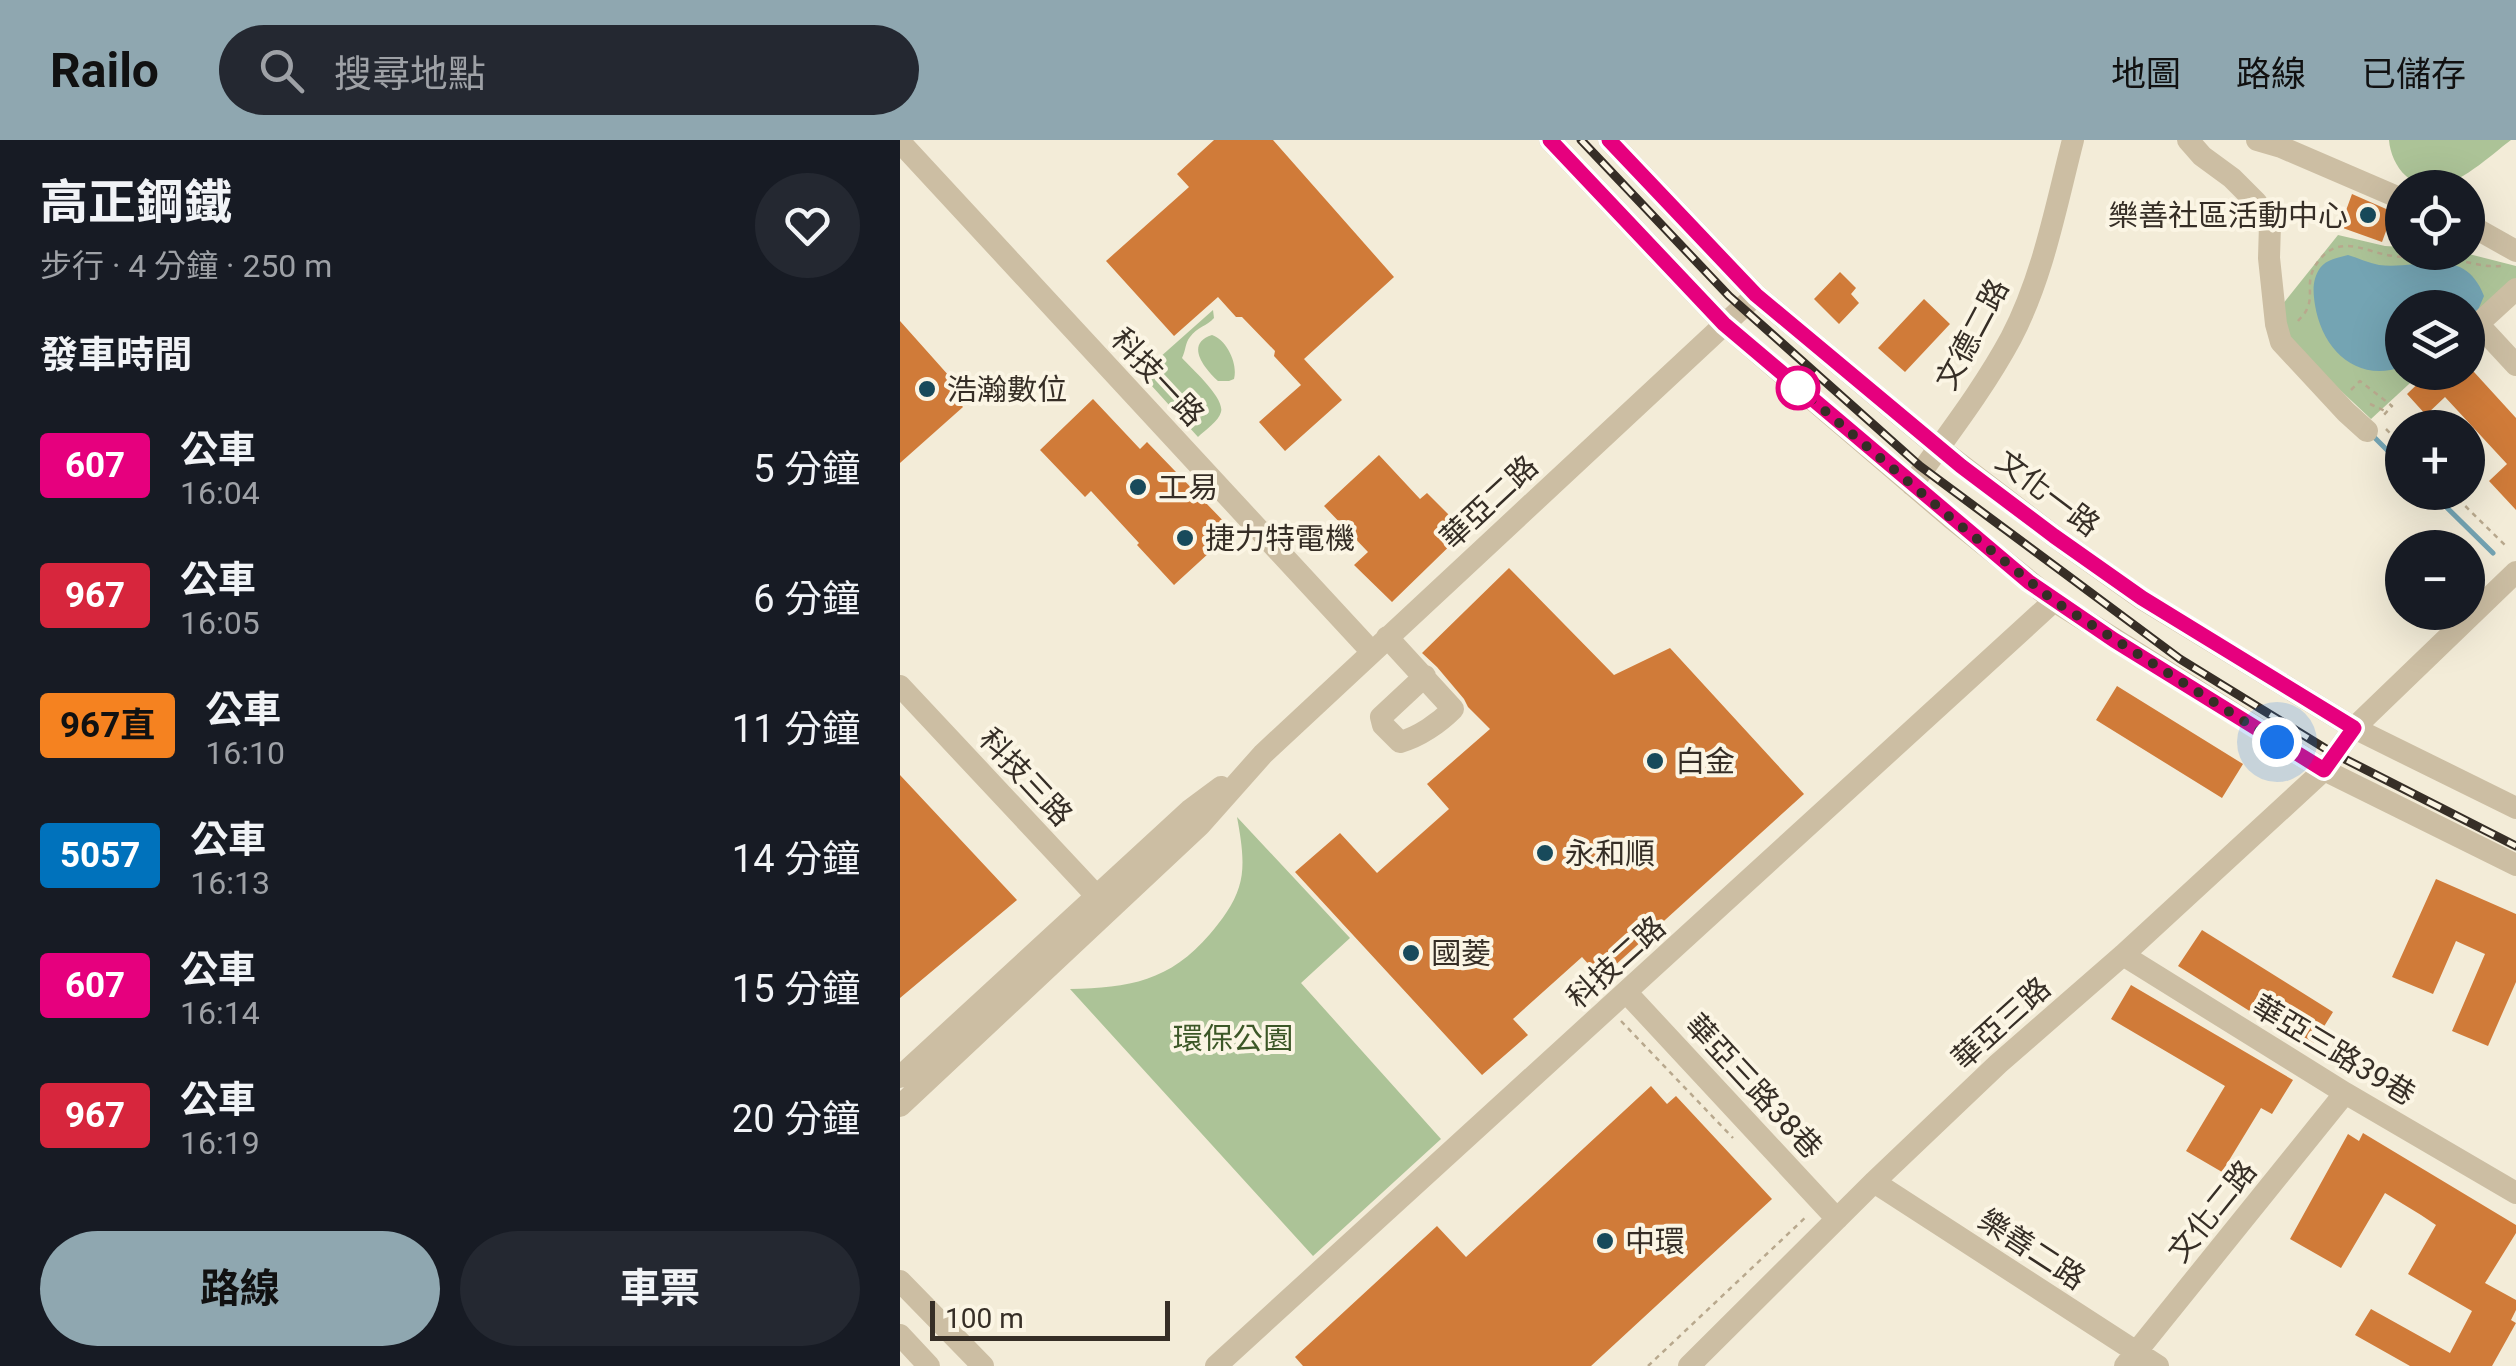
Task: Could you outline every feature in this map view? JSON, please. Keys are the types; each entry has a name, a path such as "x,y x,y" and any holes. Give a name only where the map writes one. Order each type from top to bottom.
{"street":[{"path":"1550,140 1724,324 2054,601 2324,770 2516,865"},
{"name":"文化一路","path":"1609,140 1756,295 1939,448 2054,536 2142,598 2354,728 2516,808"},
{"name":"文德二路","path":"1912,485 1956,425 2011,337 2033,285 2072,140"},
{"path":"2188,140 2256,202 2270,224 2269,258 2281,342 2367,431"},
{"path":"2257,140 2385,192"},
{"name":"科技一路","path":"900,142 1380,645 1425,676"},
{"path":"2485,240 2511,264 2485,305"},
{"path":"2485,311 2516,289"},
{"name":"華亞二路","path":"900,1106 1190,810 1263,754 1756,295"},
{"path":"2485,323 2516,365"},
{"name":"華亞三路","path":"1688,1366 1998,1064 2324,770 2354,728 2516,572"},
{"name":"科技二路","path":"1216,1366 2054,601"},
{"name":"科技三路","path":"900,686 1103,902"},
{"name":"華亞二路","path":"900,1078 1103,902"},
{"name":"華亞三路39巷","path":"2123,955 2516,1193"},
{"name":"華亞三路38巷","path":"1627,992 1837,1219"},
{"name":"文化二路","path":"2131,1360 2346,1093"},
{"name":"樂善二路","path":"1874,1182 2131,1360 2158,1366"},
{"path":"900,1281 983,1366"},
{"path":"900,1335 929,1366"}],"path":[{"path":"2281,342 2308,308 2309,279 2321,258 2337,246 2393,256 2467,260 2489,267 2511,264"},
{"path":"2338,403 2360,381 2392,406 2388,410"},
{"path":"2469,510 2507,548"},
{"path":"1618,1018 1740,1145"},
{"path":"1648,1366 1808,1216"}],"green space":[{"path":"2389,140 2511,140 2472,170 2401,170"},
{"path":"2338,235 2385,246 2385,270 2485,270 2485,258 2516,266 2516,285 2485,314 2485,290 2385,290 2385,390 2403,390 2371,419 2290,343 2278,310"},
{"path":"1213,310 1214,318 1190,337 1182,358 1213,391 1221,406 1218,419 1198,437 1141,374"},
{"path":"1212,335 1230,353 1234,379 1218,381 1200,357 1199,344"},
{"name":"環保公園","path":"1237,817 1350,938 1301,983 1441,1139 1313,1256 1070,989 1111,987 1147,979 1195,950 1223,918 1239,887 1242,861"}],"water":[{"path":"2348,255 2385,265 2385,270 2465,270 2481,290 2385,290 2385,371 2370,370 2356,366 2333,348 2319,321 2314,286 2320,268"}],"building":[{"path":"1214,140 1273,140 1394,277 1304,359 1342,400 1285,451 1259,422 1301,385 1274,356 1275,351 1218,297 1174,336 1106,261 1189,187 1177,174"},
{"name":"樂善社區活動中心","path":"2352,194 2385,208 2382,242 2340,227"},
{"path":"1840,272 1856,288 1851,294 1859,303 1839,324 1814,299"},
{"path":"1924,299 1950,324 1905,372 1878,348"},
{"name":"浩瀚數位","path":"900,321 958,386 950,392 963,407 900,463"},
{"path":"2485,384 2516,418 2516,510 2489,481 2507,464 2485,440 2485,410 2457,410 2445,397 2431,410 2421,410 2407,394 2411,390 2485,390"},
{"path":"1093,399 1140,449 1147,442 1233,531 1174,585 1091,491 1085,497 1040,450"},
{"path":"1379,455 1420,499 1427,493 1465,531 1392,602 1354,565 1368,552 1324,506"},
{"path":"1509,568 1614,675 1670,648 1804,794 1601,978 1582,957 1513,1019 1528,1035 1482,1075 1295,872 1340,833 1377,873 1449,809 1427,784 1490,729 1422,653"},
{"path":"2117,686 2243,764 2222,798 2096,720"},
{"path":"900,775 1017,900 900,998"},
{"path":"2436,879 2516,914 2516,982 2488,1046 2452,1031 2485,954 2456,941 2433,994 2392,977"},
{"path":"2202,930 2333,1012 2310,1049 2178,966"},
{"path":"2131,985 2293,1080 2272,1114 2261,1108 2222,1172 2186,1151 2225,1086 2111,1019"},
{"name":"中環","path":"1651,1086 1667,1104 1676,1096 1772,1199 1591,1366 1303,1366 1295,1357 1437,1226 1466,1257"},
{"path":"2363,1133 2516,1225 2516,1233 2485,1283 2516,1300 2511,1320 2516,1323 2492,1366 2410,1366 2355,1335 2371,1309 2450,1353 2472,1311 2408,1274 2436,1225 2421,1215 2385,1193 2341,1268 2290,1239 2348,1134 2359,1141"}],"waterway":[{"path":"2373,436 2385,448"},
{"path":"2449,510 2493,553"}],"railway":[{"path":"1581,140 1729,296 1920,466 2180,659 2331,752 2516,846"}],"bus line":[{"name":"607","path":"1550,140 1724,324 2029,582 2114,640 2324,770 2354,728 2142,598 1961,466 1756,295 1609,140"}],"place":[{"name":"樂善社區活動中心","path":"2368,215"},
{"name":"浩瀚數位","path":"927,389"},
{"name":"工易","path":"1138,487"},
{"name":"捷力特電機","path":"1185,538"},
{"name":"白金","path":"1655,761"},
{"name":"永和順","path":"1545,853"},
{"name":"國菱","path":"1411,953"},
{"name":"中環","path":"1605,1241"}],"route":[{"path":"1798,388 2054,601 2277,742"}]}
